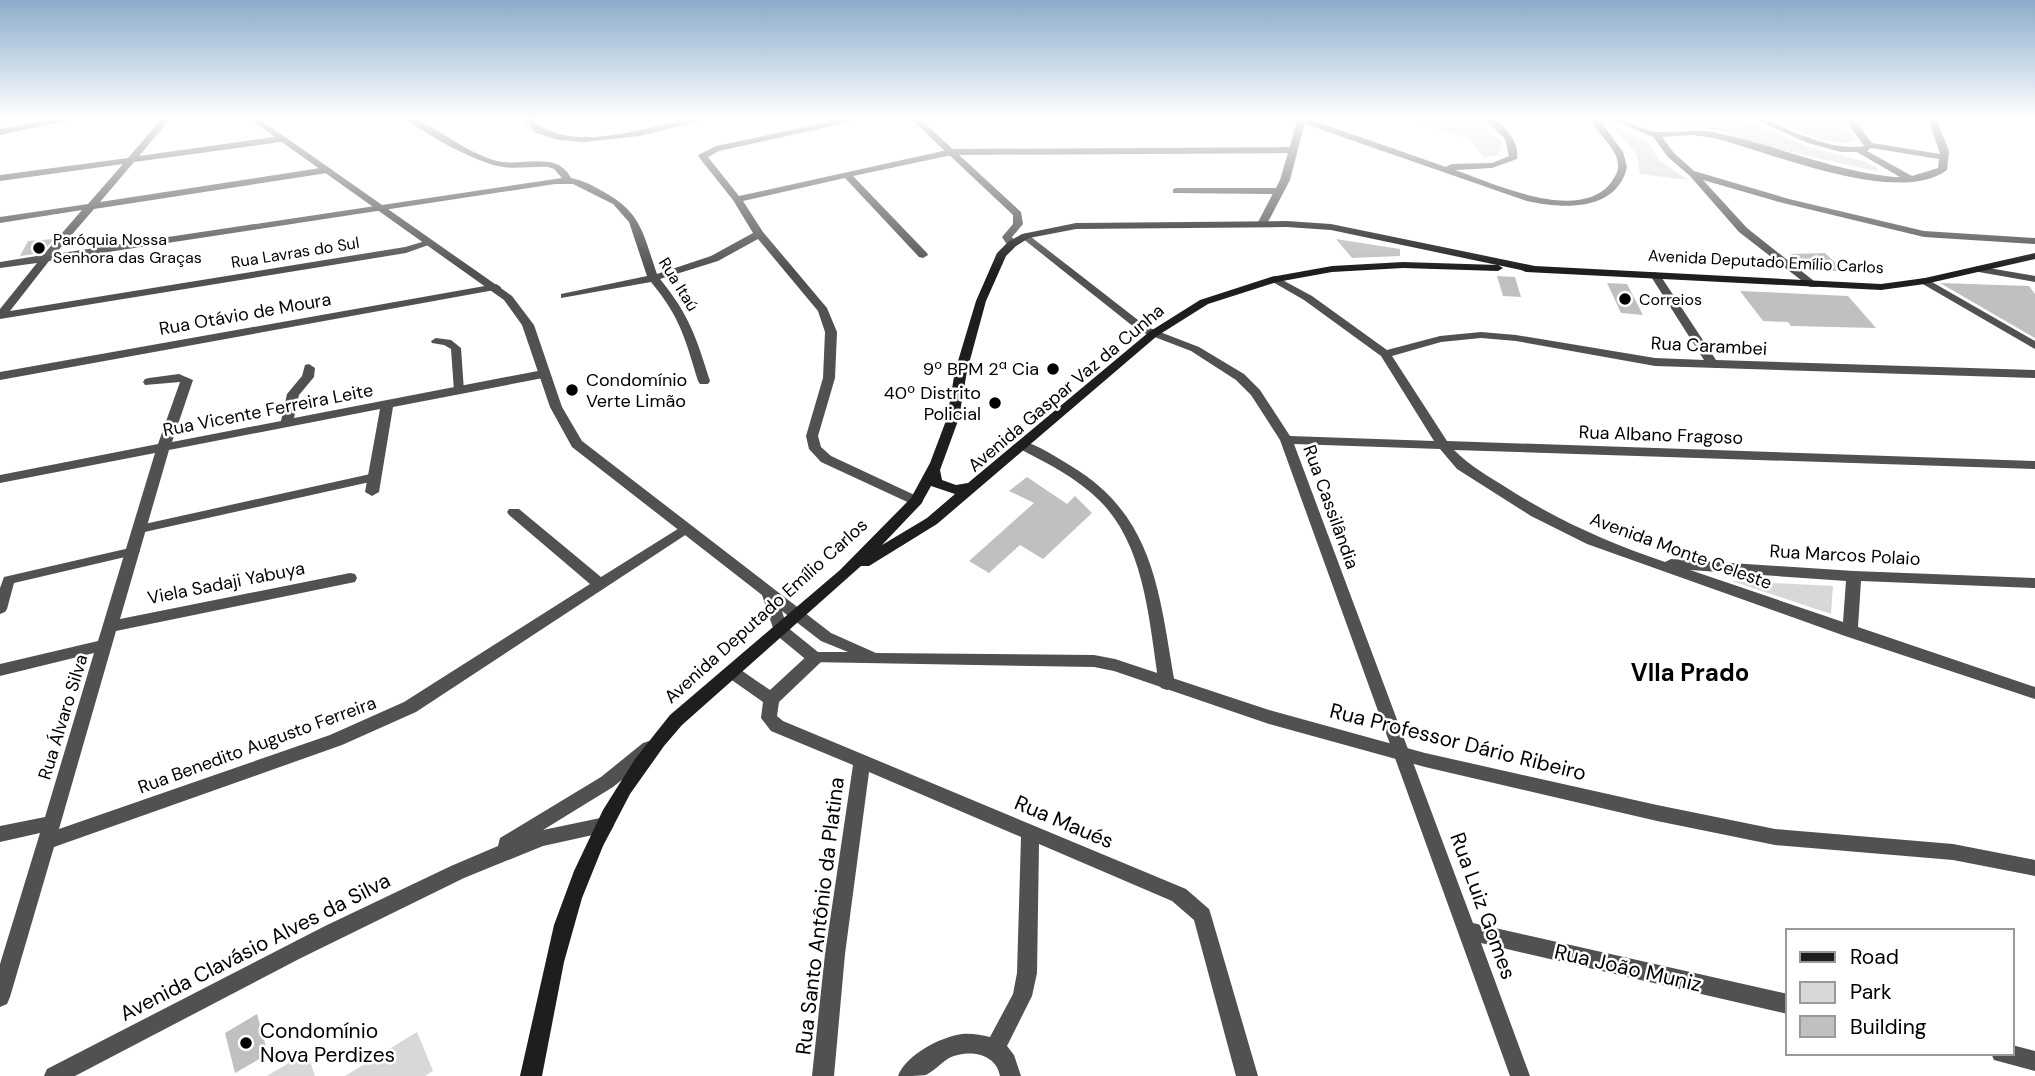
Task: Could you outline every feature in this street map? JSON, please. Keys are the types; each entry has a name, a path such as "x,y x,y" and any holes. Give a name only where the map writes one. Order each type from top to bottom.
{"main road":[{"name":"Avenida Deputado Emílio Carlos","path":"531,1076 565,923 605,825 654,743 697,700 845,573 916,500 933,470 953,418 961,371 981,301 1001,255 1012,244 1026,236 1076,226 1263,222 1331,227 1533,269"},
{"path":"1449,251 1458,260 1452,267"},
{"name":"Avenida Deputado Emílio Carlos","path":"1452,267 1814,285 1893,286 2035,256"},
{"name":"Avenida Gaspar Vaz da Cunha","path":"845,573 932,521 977,486 1153,334 1204,302 1275,279 1346,268 1452,267"},
{"path":"933,470 936,483 948,489 977,486"}],"street":[{"path":"0,178 71,168"},
{"path":"0,316 124,168"},
{"name":"Rua Professor Dário Ribeiro","path":"324,168 496,287 519,310 528,325 558,413 577,444 826,637 875,657"},
{"name":"Rua Itaú","path":"560,168 568,181 584,185 626,210 640,233 653,277 681,314 704,381"},
{"path":"712,168 737,199 759,234 823,310 831,332 829,378 812,436 816,449 826,459 916,500"},
{"path":"737,199 882,168"},
{"path":"969,168 1018,214 1018,227 1007,237 1012,244"},
{"path":"1263,222 1289,168"},
{"path":"1446,168 1530,199 1570,203 1600,197 1613,187 1622,168"},
{"path":"1686,168 1706,186 1743,230 1814,285"},
{"path":"1831,168 1883,179 1935,176 1942,168"},
{"path":"1894,168 1910,179"},
{"path":"0,220 327,170"},
{"path":"1691,173 1836,215 1914,232 2035,241"},
{"path":"848,176 923,255"},
{"path":"0,265 568,181"},
{"path":"1176,191 1278,191"},
{"path":"565,296 653,277 724,256 759,234"},
{"name":"Rua Cassilândia","path":"1026,236 1135,324 1153,334 1195,349 1240,377 1256,393 1286,440 1401,752"},
{"name":"Rua Lavras do Sul","path":"0,316 406,250 429,243"},
{"path":"1978,269 2035,279"},
{"path":"1655,275 1713,365"},
{"name":"Avenida Monte Celeste","path":"1275,279 1319,306 1385,354 1443,445 1462,466 1536,513 1592,541 1652,563 2035,694"},
{"path":"1925,281 2035,346"},
{"name":"Rua Otávio de Moura","path":"0,376 496,287"},
{"name":"Rua Carambei","path":"1385,354 1440,339 1481,335 1529,340 1630,359 1713,365 2035,373"},
{"path":"436,341 447,342 456,348 459,391"},
{"path":"287,424 293,394 308,377 309,368"},
{"name":"Rua Vicente Ferreira Leite","path":"0,479 543,374"},
{"name":"Rua Álvaro Silva","path":"0,997 163,448 187,380 179,378 149,382"},
{"path":"372,492 387,405"},
{"name":"Rua Albano Fragoso","path":"1286,440 2035,466"},
{"path":"1023,445 1065,467 1095,489 1116,510 1132,537 1143,568 1167,684"},
{"path":"140,529 375,477"},
{"path":"514,512 601,585"},
{"name":"Rua Benedito Augusto Ferreira","path":"45,842 336,740 411,707 686,530"},
{"path":"0,609 9,580 134,551"},
{"name":"Rua Marcos Polaio","path":"1652,563 1854,576 2035,583"},
{"path":"1850,632 1854,576"},
{"name":"Viela Sadaji Yabuya","path":"111,626 350,578"},
{"path":"732,672 771,699 815,658 780,630 769,594"},
{"path":"0,670 105,645"},
{"name":"Rua Professor Dário Ribeiro","path":"815,658 1094,661 1115,665 1269,717 1424,760 1632,807 1775,837 1953,852 2035,868"},
{"name":"Rua Maués","path":"771,699 769,718 777,726 1172,892 1202,915 1247,1076"},
{"name":"Avenida Clavásio Alves da Silva","path":"54,1076 300,948 478,861 607,782 654,743"},
{"name":"Rua Luiz Gomes","path":"1401,752 1520,1076"},
{"name":"Rua Santo Antônio da Platina","path":"823,1076 835,954 862,762"},
{"path":"0,834 51,823"},
{"name":"Avenida Clavásio Alves da Silva","path":"478,861 554,833 605,825"},
{"path":"995,1049 1023,996 1027,973 1030,833"},
{"name":"Rua João Muniz","path":"1468,931 1786,1004"},
{"path":"908,1076 930,1057 954,1045 972,1042 995,1049 1009,1063 1011,1076"},
{"path":"2010,1055 2035,1061"}],"green space":[{"path":"1639,168 1671,168 1688,180 1640,174"},
{"path":"1732,581 1833,586 1831,614"},
{"path":"417,1032 433,1071 425,1076 345,1076"},
{"path":"307,1052 315,1076 267,1076"}],"building":[{"name":"Paróquia Nossa Senhora das Graças","path":"54,239 42,253 20,256 28,241"},
{"path":"1336,239 1400,249 1400,256 1352,258"},
{"path":"1825,253 1844,271 1814,271 1790,254"},
{"path":"1497,276 1515,277 1521,297 1503,296"},
{"name":"Correios","path":"1607,283 1627,284 1643,315 1621,313"},
{"path":"1940,283 2029,286 2035,294 2035,338"},
{"path":"1740,291 1848,296 1876,328 1791,326 1788,322 1763,321"},
{"path":"1027,477 1067,504 1075,496 1092,513 1043,559 1020,545 989,573 969,561 1034,503 1009,491"},
{"name":"Condomínio Nova Perdizes","path":"257,1014 268,1054 235,1073 225,1033"}],"place":[{"name":"Paróquia Nossa Senhora das Graças","path":"39,248"},
{"name":"Correios","path":"1625,299"},
{"name":"9º BPM 2ª Cia","path":"1053,369"},
{"name":"Condomínio Verte Limão","path":"572,390"},
{"name":"40º Distrito Policial","path":"995,403"},
{"name":"Condomínio Nova Perdizes","path":"246,1043"}],"district":[{"name":"VIla Prado","path":"1690,673"}]}
